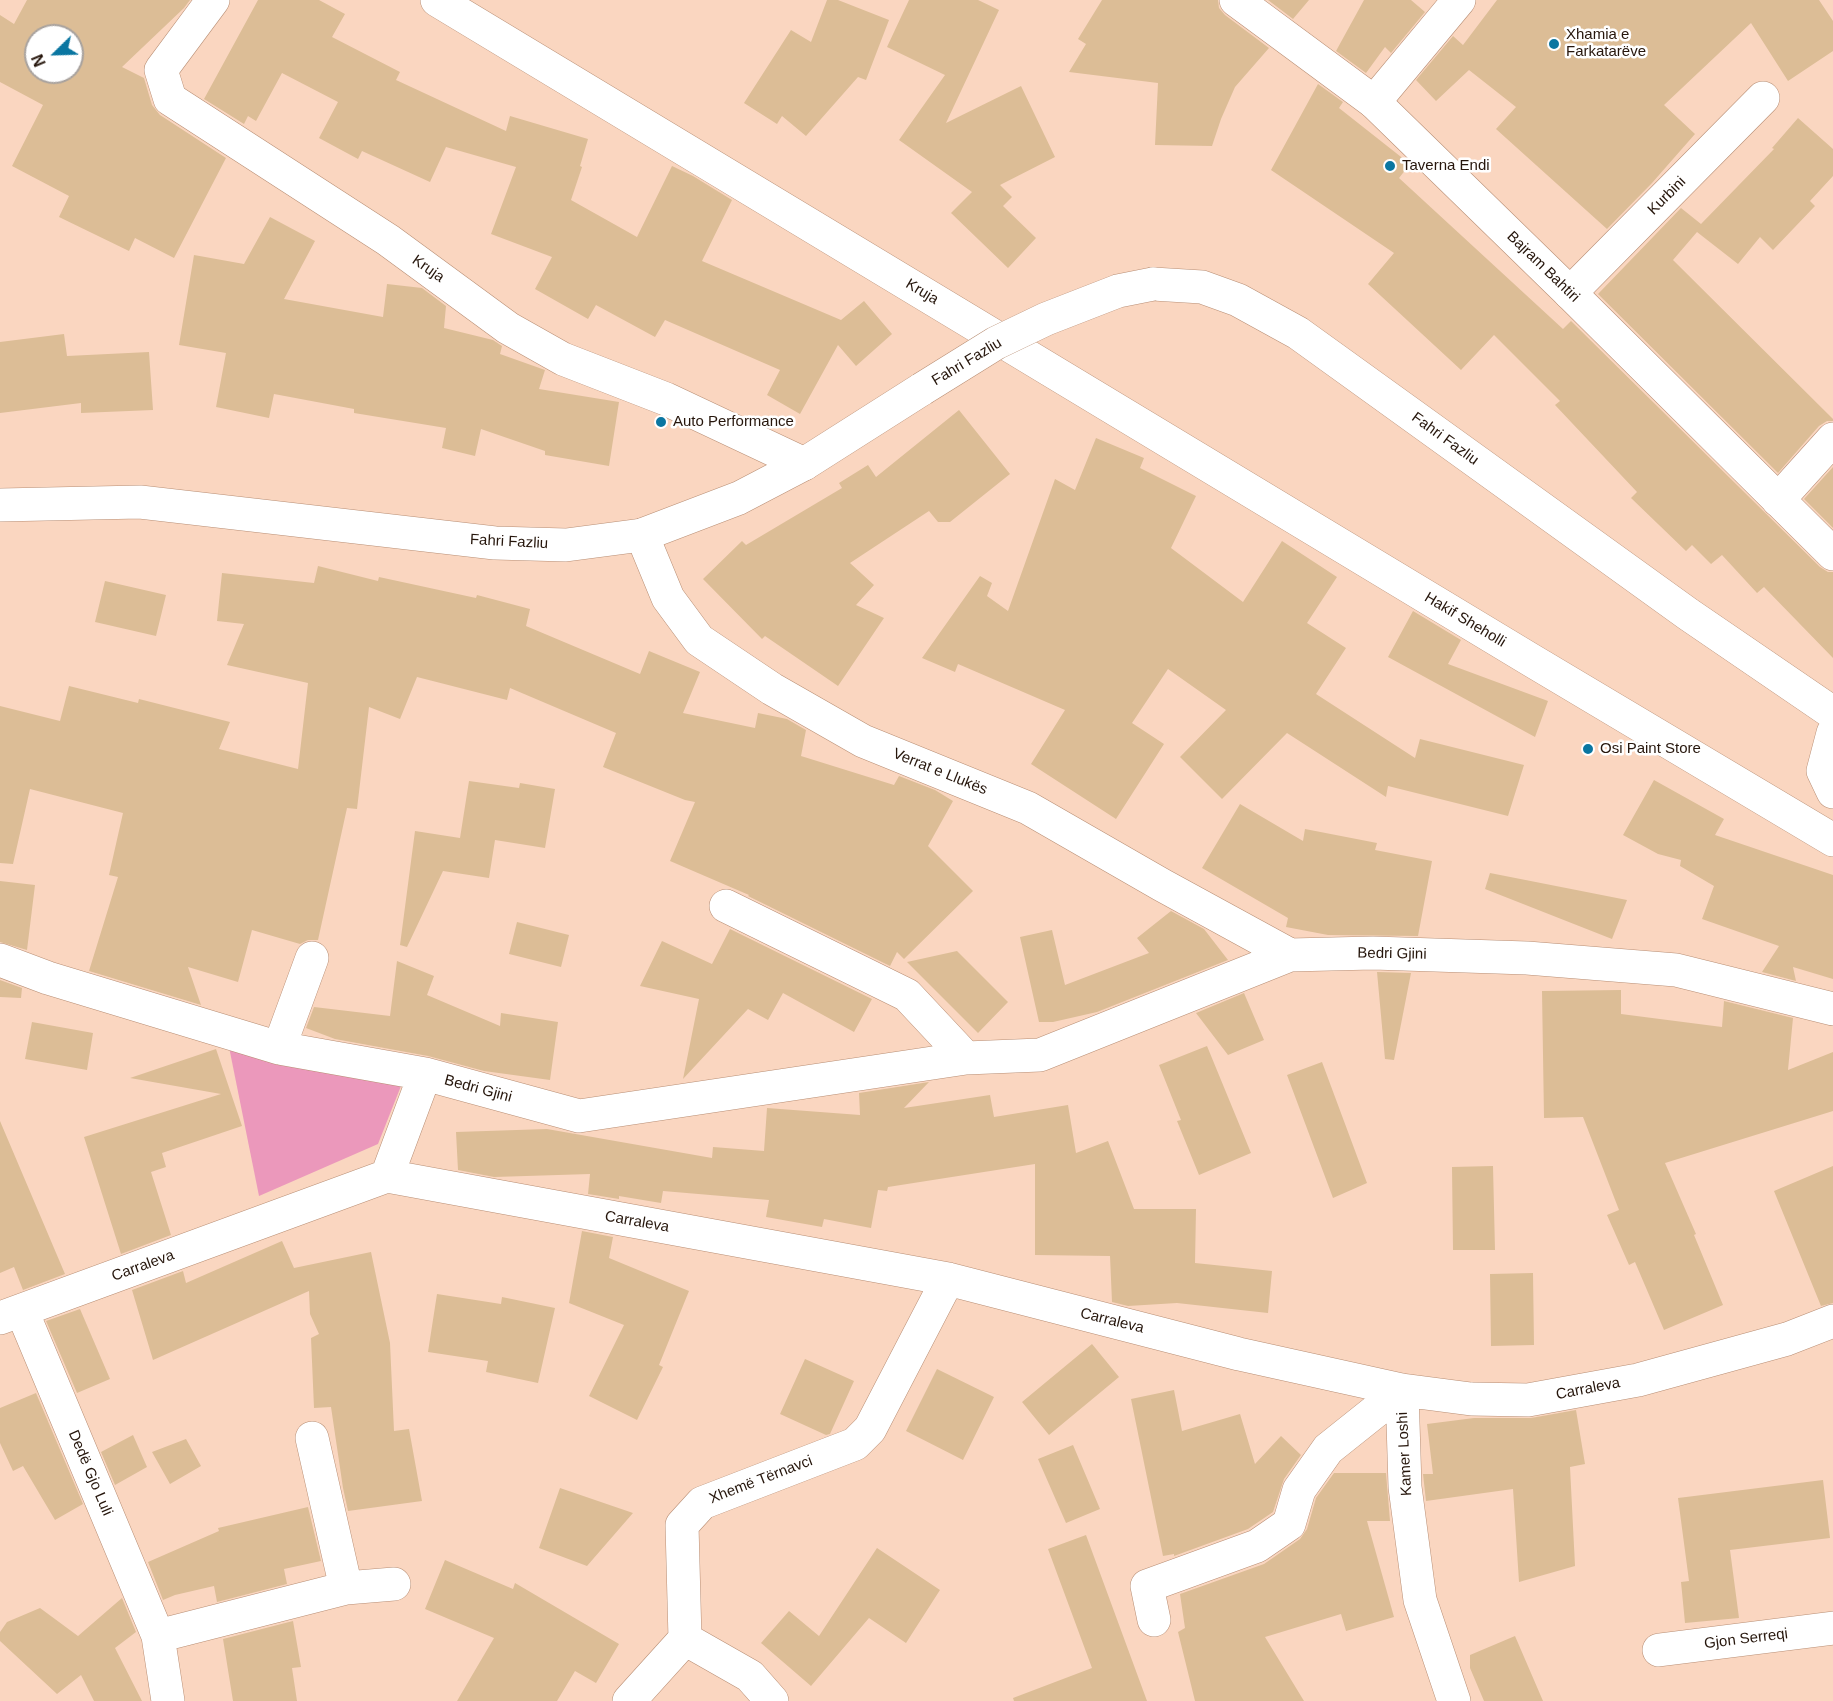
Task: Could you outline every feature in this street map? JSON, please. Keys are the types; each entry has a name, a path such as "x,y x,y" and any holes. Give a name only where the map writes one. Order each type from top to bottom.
{"street":[{"name":"Kruja","path":"213,0 161,70 170,99 388,240 508,328 563,359 666,399 804,464"},
{"name":"Kruja","path":"437,0 1099,398"},
{"name":"Bajram Bahtiri","path":"1236,0 1374,102 1833,554"},
{"path":"1374,102 1459,0"},
{"name":"Kurbini","path":"1570,293 1763,98"},
{"name":"Fahri Fazliu","path":"0,505 140,502 495,543 566,545 642,535 739,498 804,464 996,343 1046,319 1118,291 1153,284 1202,287 1238,300 1298,333 1688,614 1833,713"},
{"name":"Hakif Sheholli","path":"1099,398 1833,840"},
{"path":"1778,500 1833,439"},
{"name":"Verrat e Llukës","path":"642,535 669,598 699,640 772,689 863,741 1028,808 1290,955"},
{"path":"1833,733 1823,771 1833,792"},
{"path":"726,906 907,995 966,1058"},
{"name":"Bedri Gjini","path":"0,960 48,978 279,1048 425,1074 579,1116 966,1058 1040,1054 1290,955 1373,953 1527,958 1676,970 1833,1009"},
{"path":"279,1048 312,958"},
{"path":"387,1176 425,1074"},
{"name":"Carraleva","path":"11,1315 387,1176 948,1279 1239,1354 1402,1390 1471,1399 1528,1400 1638,1380 1787,1339 1833,1321"},
{"name":"Xhemë Tërnavci","path":"685,1639 682,1525 702,1503 855,1444 870,1429 948,1279"},
{"name":"Dedë Gjo Luli","path":"11,1315 158,1636 168,1701"},
{"name":"Kamer Loshi","path":"1154,1620 1147,1586 1257,1546 1289,1524 1299,1490 1328,1449 1402,1390"},
{"name":"Kamer Loshi","path":"1402,1390 1406,1488 1420,1600 1454,1701"},
{"path":"312,1438 346,1588"},
{"path":"158,1636 346,1588 394,1584"},
{"name":"Gjon Serreqi","path":"1659,1650 1833,1628"},
{"path":"629,1701 685,1639 750,1676 772,1701"}],"shaded area":[{"path":"229,1047 401,1086 378,1144 259,1196"}],"building":[{"path":"27,0 190,0 122,67 144,78 152,105 160,115 226,158 174,258 135,238 129,251 59,217 69,196 12,166 43,105 0,82 0,15 14,24"},
{"path":"258,0 319,0 345,14 332,37 400,72 396,80 506,131 510,116 588,139 571,200 637,237 672,166 693,176 732,200 702,261 841,320 864,301 892,334 856,366 838,345 800,414 767,395 780,370 665,320 655,337 596,305 588,319 535,289 552,257 491,234 516,167 446,147 430,182 362,151 358,159 319,138 338,102 282,73 256,121 248,116 244,124 204,99"},
{"path":"827,0 838,0 889,20 866,80 858,77 806,136 782,116 777,124 744,103 791,30 811,42"},
{"path":"909,0 978,0 999,10 946,123 1021,86 1055,157 1000,185 1012,197 1003,206 1036,238 1008,268 951,213 972,192 899,140 945,75 887,47"},
{"path":"1102,0 1218,0 1219,8 1225,15 1269,48 1235,87 1212,146 1155,145 1158,83 1069,72 1086,44 1078,39"},
{"path":"1268,0 1309,0 1293,19"},
{"path":"1364,0 1411,0 1425,12 1391,53 1385,47 1366,73 1336,51"},
{"path":"1497,0 1819,0 1833,21 1833,51 1788,81 1751,23 1664,105 1695,134 1607,229 1496,129 1516,107 1469,70 1436,101 1416,80 1453,36 1463,45"},
{"path":"1318,84 1343,102 1339,108 1410,164 1399,178 1563,329 1571,321 1820,567 1833,572 1833,658 1764,587 1757,593 1722,555 1711,564 1692,545 1686,551 1631,498 1637,492 1555,405 1560,401 1494,335 1461,370 1368,284 1394,253 1271,170"},
{"path":"1798,118 1833,149 1833,176 1810,201 1815,206 1773,250 1760,237 1738,264 1697,232 1673,260 1833,419 1819,426 1778,473 1598,294 1681,208 1701,224 1774,149 1772,148"},
{"path":"270,217 315,241 284,299 383,317 387,284 422,288 446,306 444,328 493,340 502,346 500,354 545,370 539,389 619,402 609,466 545,455 545,451 481,429 475,456 442,448 446,428 354,413 354,409 274,394 269,418 216,407 226,353 179,345 194,255 244,264"},
{"path":"64,334 67,356 149,352 153,410 81,413 81,403 0,413 0,342"},
{"path":"959,410 1010,474 950,522 938,522 929,511 850,563 874,585 856,605 884,618 838,686 765,636 762,639 703,579 742,541 746,545 842,488 839,483 868,465 876,477"},
{"path":"1096,438 1144,458 1140,468 1196,496 1171,548 1243,602 1282,541 1337,577 1307,623 1346,648 1316,694 1415,758 1420,739 1524,765 1508,816 1388,786 1386,797 1287,733 1222,799 1180,757 1226,710 1168,669 1132,723 1164,744 1116,819 1031,764 1065,710 958,664 955,672 922,658 980,576 992,583 987,596 1008,611 1055,479 1075,490"},
{"path":"1833,467 1833,528 1804,499"},
{"path":"318,566 378,581 379,577 476,598 477,595 530,609 526,626 640,674 649,651 700,672 683,713 755,728 758,713 787,719 806,730 801,756 894,785 899,776 935,790 953,801 928,846 973,891 904,959 897,952 890,966 749,895 670,861 695,802 603,767 616,733 510,688 507,700 417,677 400,719 369,707 357,809 347,808 318,940 308,940 300,944 252,930 238,982 188,967 201,1005 89,971 118,877 109,875 123,813 30,789 13,864 0,863 0,706 60,721 69,686 138,703 139,699 230,722 219,749 298,769 308,683 227,665 244,624 217,621 222,573 314,583"},
{"path":"105,581 166,595 156,636 95,622"},
{"path":"1413,611 1461,640 1448,664 1548,701 1535,737 1388,657"},
{"path":"1654,780 1724,819 1715,835 1833,875 1833,979 1793,967 1796,981 1762,972 1779,946 1702,919 1714,886 1680,866 1681,860 1658,854 1623,835"},
{"path":"469,781 519,788 520,783 555,789 545,848 495,840 489,878 443,871 407,947 400,945 415,831 460,838"},
{"path":"1240,804 1303,841 1305,829 1377,843 1375,850 1432,861 1418,936 1328,935 1286,927 1288,918 1202,868"},
{"path":"1490,873 1627,900 1612,939 1485,889"},
{"path":"0,881 35,885 27,950 0,942"},
{"path":"1171,911 1204,929 1228,960 1097,1012 1053,1022 1039,1022 1020,937 1052,930 1065,985 1149,953 1137,938"},
{"path":"517,922 569,935 561,967 509,954"},
{"path":"730,929 872,999 854,1032 783,993 768,1020 748,1009 683,1079 699,999 640,986 662,941 712,964"},
{"path":"957,951 1008,1002 978,1033 907,962"},
{"path":"397,961 434,976 427,995 500,1026 501,1013 558,1022 550,1080 484,1071 428,1056 335,1039 306,1028 314,1007 390,1016"},
{"path":"1377,972 1411,973 1394,1060 1385,1059"},
{"path":"0,980 22,988 21,998 0,997"},
{"path":"1621,990 1621,1014 1722,1027 1724,1001 1793,1018 1788,1070 1833,1052 1833,1111 1665,1163 1696,1234 1694,1235 1723,1305 1664,1330 1635,1262 1629,1265 1607,1215 1619,1210 1583,1117 1544,1118 1542,991"},
{"path":"1244,993 1264,1040 1228,1055 1196,1013"},
{"path":"32,1022 93,1033 87,1070 25,1059"},
{"path":"1207,1046 1251,1153 1199,1175 1177,1121 1181,1120 1159,1065"},
{"path":"216,1049 242,1126 162,1153 166,1167 151,1172 171,1235 121,1254 84,1137 221,1094 130,1078"},
{"path":"1322,1062 1367,1183 1333,1198 1287,1075"},
{"path":"929,1082 904,1108 990,1095 994,1117 1068,1105 1076,1153 1108,1141 1134,1209 1196,1209 1195,1263 1272,1271 1268,1313 1177,1303 1128,1306 1112,1302 1110,1256 1035,1255 1035,1164 888,1187 887,1191 878,1190 871,1228 824,1219 822,1227 766,1217 769,1200 663,1191 661,1203 619,1196 619,1199 588,1194 590,1174 494,1177 458,1170 456,1132 547,1129 712,1158 713,1147 764,1151 767,1108 860,1115 859,1093"},
{"path":"0,1121 65,1274 23,1290 14,1267 0,1273"},
{"path":"1493,1166 1495,1250 1453,1250 1452,1167"},
{"path":"1833,1166 1833,1303 1821,1306 1774,1191"},
{"path":"582,1231 613,1237 609,1258 689,1291 659,1365 663,1367 637,1420 589,1396 624,1325 569,1303"},
{"path":"282,1241 294,1268 371,1252 390,1343 394,1431 409,1429 422,1501 348,1511 331,1407 314,1408 311,1338 319,1334 310,1314 309,1291 153,1360 132,1290 183,1271 186,1283"},
{"path":"1533,1273 1534,1345 1491,1346 1490,1274"},
{"path":"437,1294 501,1304 502,1297 555,1308 538,1383 486,1372 488,1361 428,1352"},
{"path":"80,1309 110,1379 77,1393 46,1321"},
{"path":"1092,1344 1119,1377 1049,1435 1022,1402"},
{"path":"805,1359 854,1381 830,1434 826,1435 780,1414"},
{"path":"937,1369 994,1397 963,1460 906,1431"},
{"path":"1174,1390 1182,1431 1240,1414 1255,1464 1281,1436 1301,1455 1284,1479 1273,1512 1248,1529 1174,1556 1174,1554 1163,1556 1131,1399"},
{"path":"36,1393 83,1504 55,1520 23,1466 13,1471 0,1443 0,1408"},
{"path":"1576,1410 1585,1464 1570,1467 1575,1566 1519,1582 1513,1489 1426,1501 1423,1474 1433,1474 1427,1424 1474,1418 1531,1418"},
{"path":"133,1435 147,1467 115,1485 101,1452"},
{"path":"186,1439 201,1466 170,1484 152,1452"},
{"path":"1073,1445 1100,1509 1066,1523 1038,1459"},
{"path":"1334,1473 1386,1473 1390,1521 1367,1521 1394,1617 1346,1631 1341,1614 1265,1637 1304,1701 1195,1701 1178,1632 1185,1628 1180,1594 1264,1564 1300,1539 1307,1529 1316,1498"},
{"path":"1823,1480 1830,1538 1730,1550 1739,1618 1685,1623 1681,1582 1689,1581 1678,1498"},
{"path":"560,1488 633,1513 587,1566 539,1548"},
{"path":"308,1507 321,1561 284,1569 287,1584 217,1602 214,1586 163,1600 148,1562 219,1531 218,1528"},
{"path":"1086,1535 1147,1701 1014,1701 1013,1698 1092,1668 1048,1549"},
{"path":"877,1548 940,1590 906,1643 869,1618 811,1686 761,1643 789,1611 819,1636"},
{"path":"445,1560 513,1589 515,1583 619,1644 596,1683 575,1671 557,1701 457,1701 494,1638 425,1609"},
{"path":"122,1598 136,1632 115,1648 142,1701 94,1701 81,1675 57,1694 0,1641 0,1632 7,1622 40,1608 78,1636"},
{"path":"293,1621 301,1667 292,1668 297,1701 233,1701 223,1639"},
{"path":"1515,1636 1543,1701 1484,1701 1470,1668 1470,1655"}],"place":[{"name":"Xhamia e Farkatarëve","path":"1554,44"},
{"name":"Taverna Endi","path":"1390,166"},
{"name":"Auto Performance","path":"661,422"},
{"name":"Osi Paint Store","path":"1588,749"}]}
